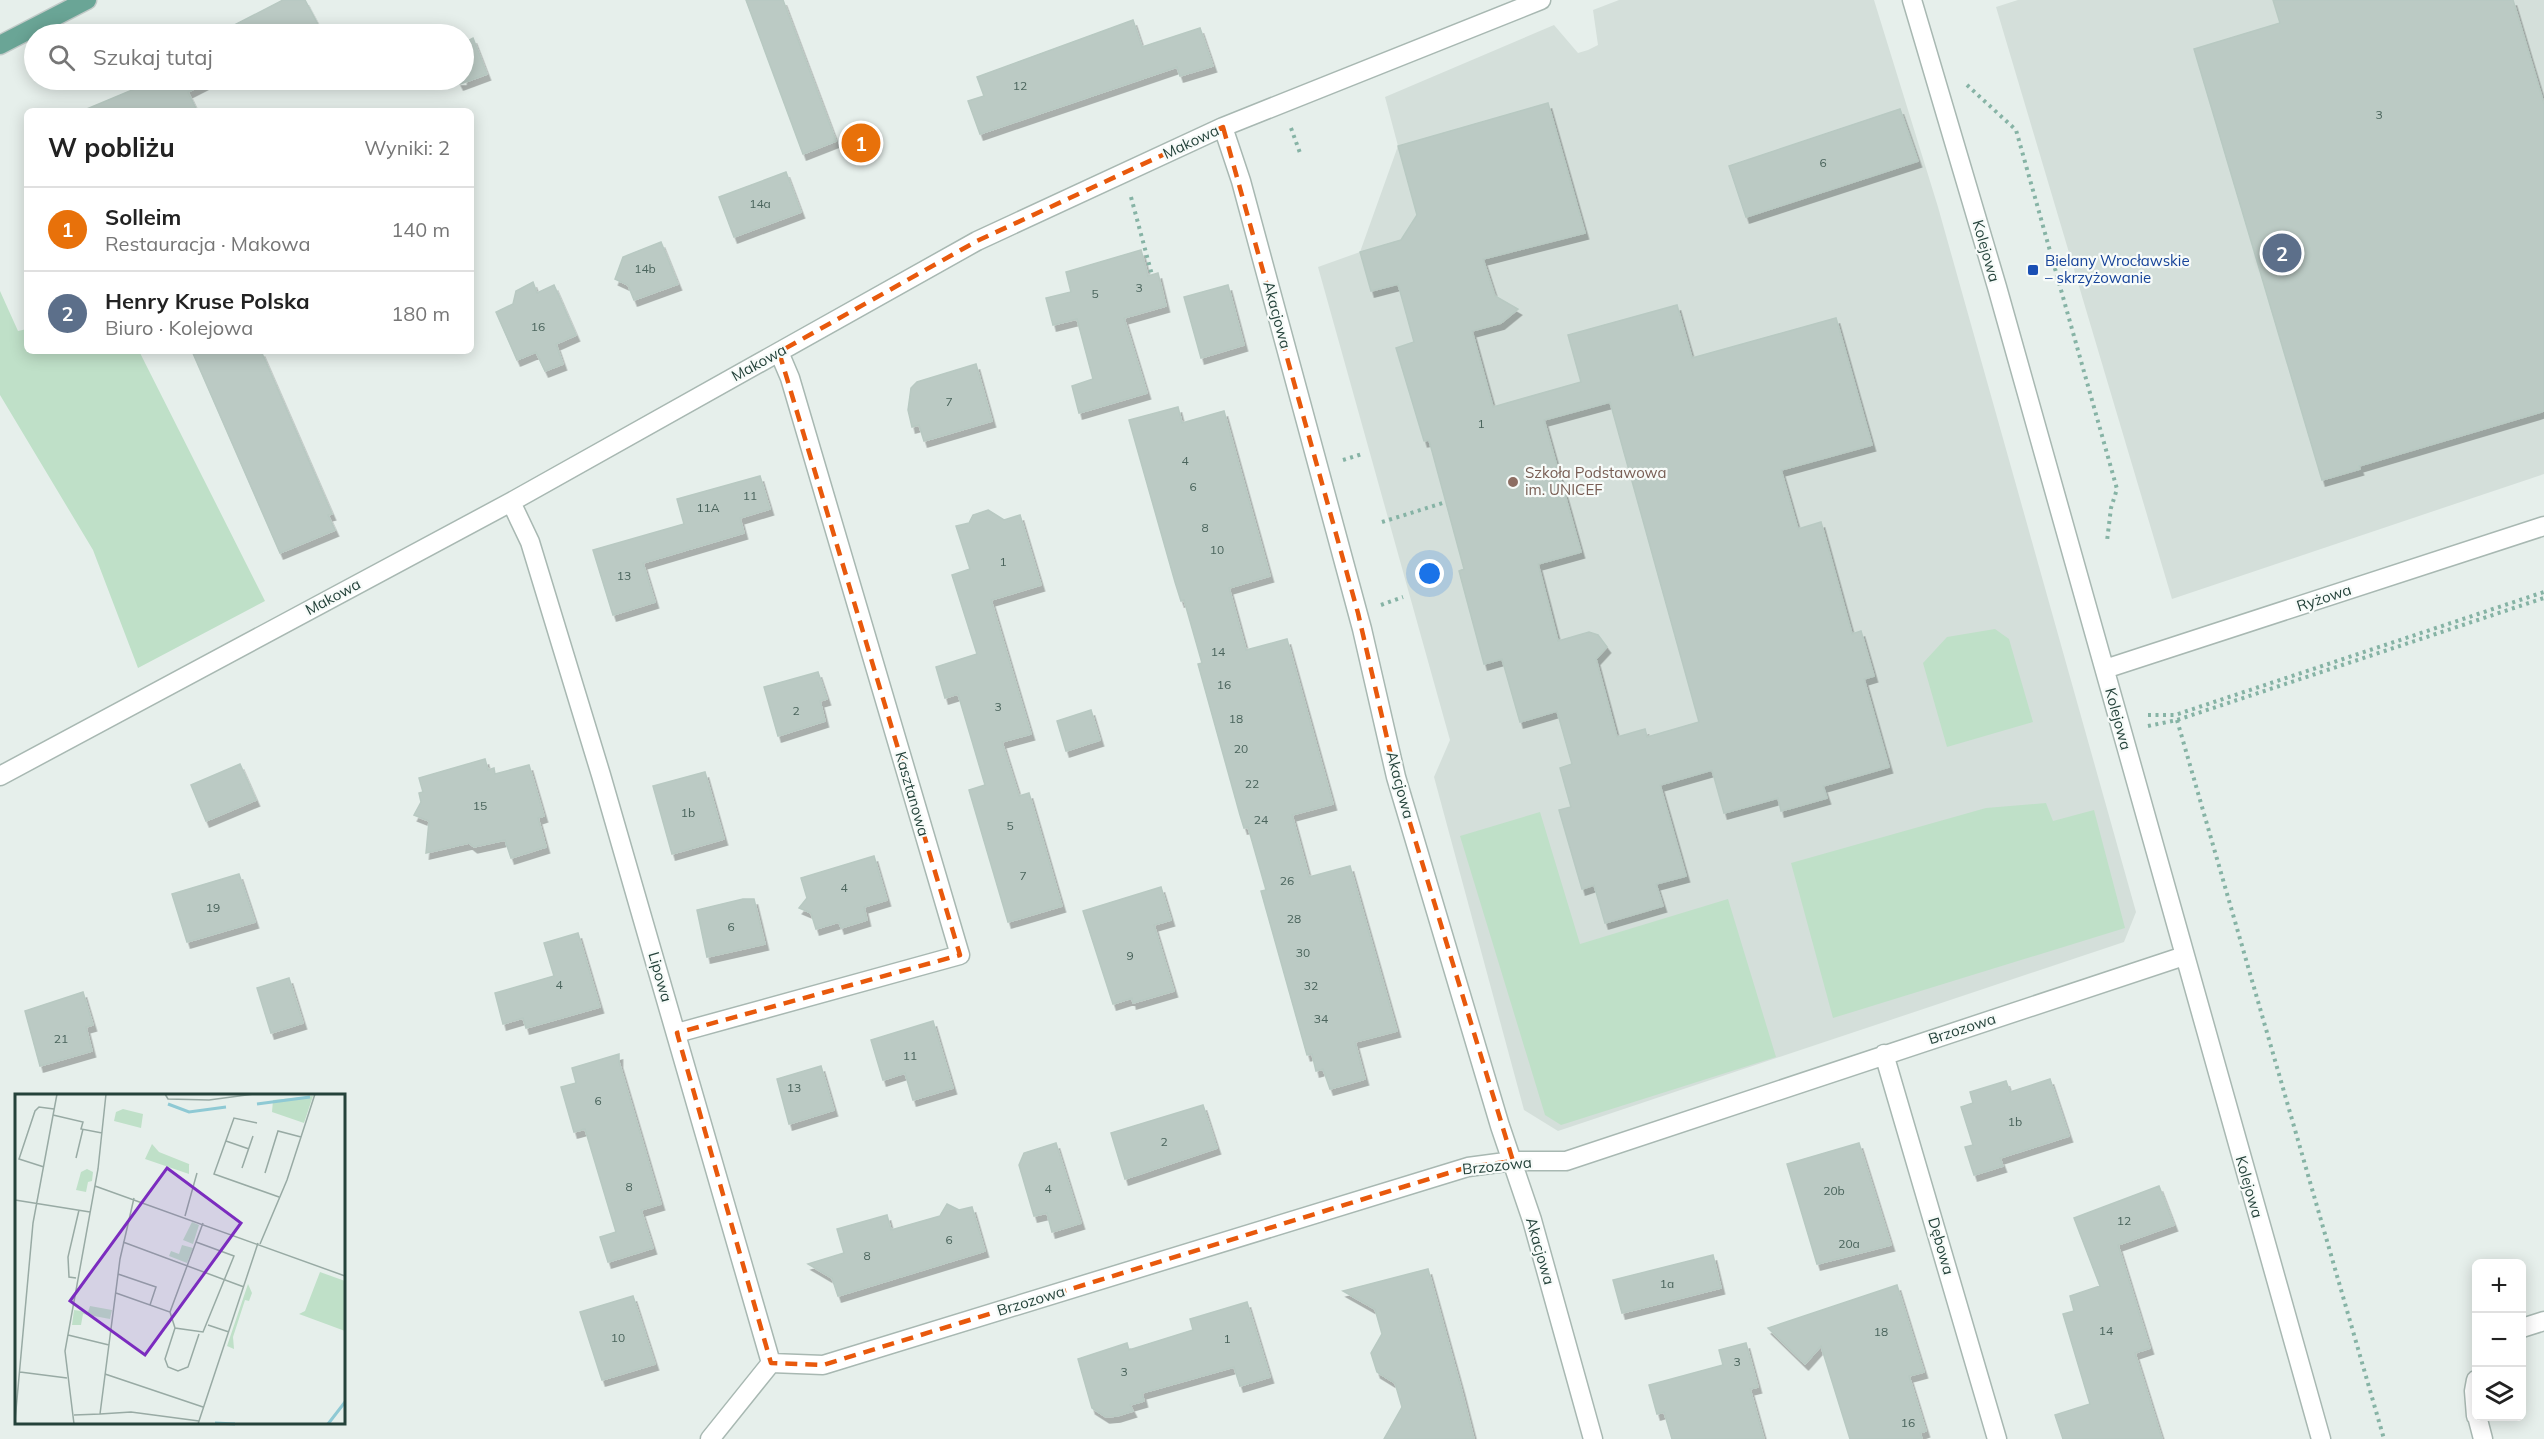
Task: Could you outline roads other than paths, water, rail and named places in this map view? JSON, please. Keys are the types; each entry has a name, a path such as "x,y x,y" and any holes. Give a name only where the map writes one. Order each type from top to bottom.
{"main road":[{"path":"41,24 87,0"},
{"path":"0,45 24,33"}],"street":[{"name":"Makowa","path":"0,776 511,502 977,241 1223,127 1541,0"},
{"name":"Kolejowa","path":"1912,0 1957,149 2105,669 2321,1439"},
{"name":"Akacjowa","path":"1223,127 1241,181 1360,621 1396,777 1500,1126 1513,1161 1593,1439"},
{"name":"Kasztanowa","path":"676,1034 960,955 790,378 779,352"},
{"name":"Lipowa","path":"511,502 530,542 771,1363"},
{"name":"Ryżowa","path":"2105,669 2544,526"},
{"name":"Brzozowa","path":"771,1363 823,1365 1468,1167 1513,1161 1566,1161 2184,956"},
{"name":"Dębowa","path":"1884,1054 1997,1439"},
{"path":"2526,1327 2544,1321"},
{"path":"710,1439 771,1363"},
{"path":"2478,1421 2483,1439"}],"place":[{"name":"Solleim","path":"861,143"},
{"name":"Henry Kruse Polska","path":"2282,253"},
{"name":"Bielany Wrocławskie – skrzyżowanie","path":"2033,270"},
{"name":"Szkoła Podstawowa im. UNICEF","path":"1513,482"}]}
